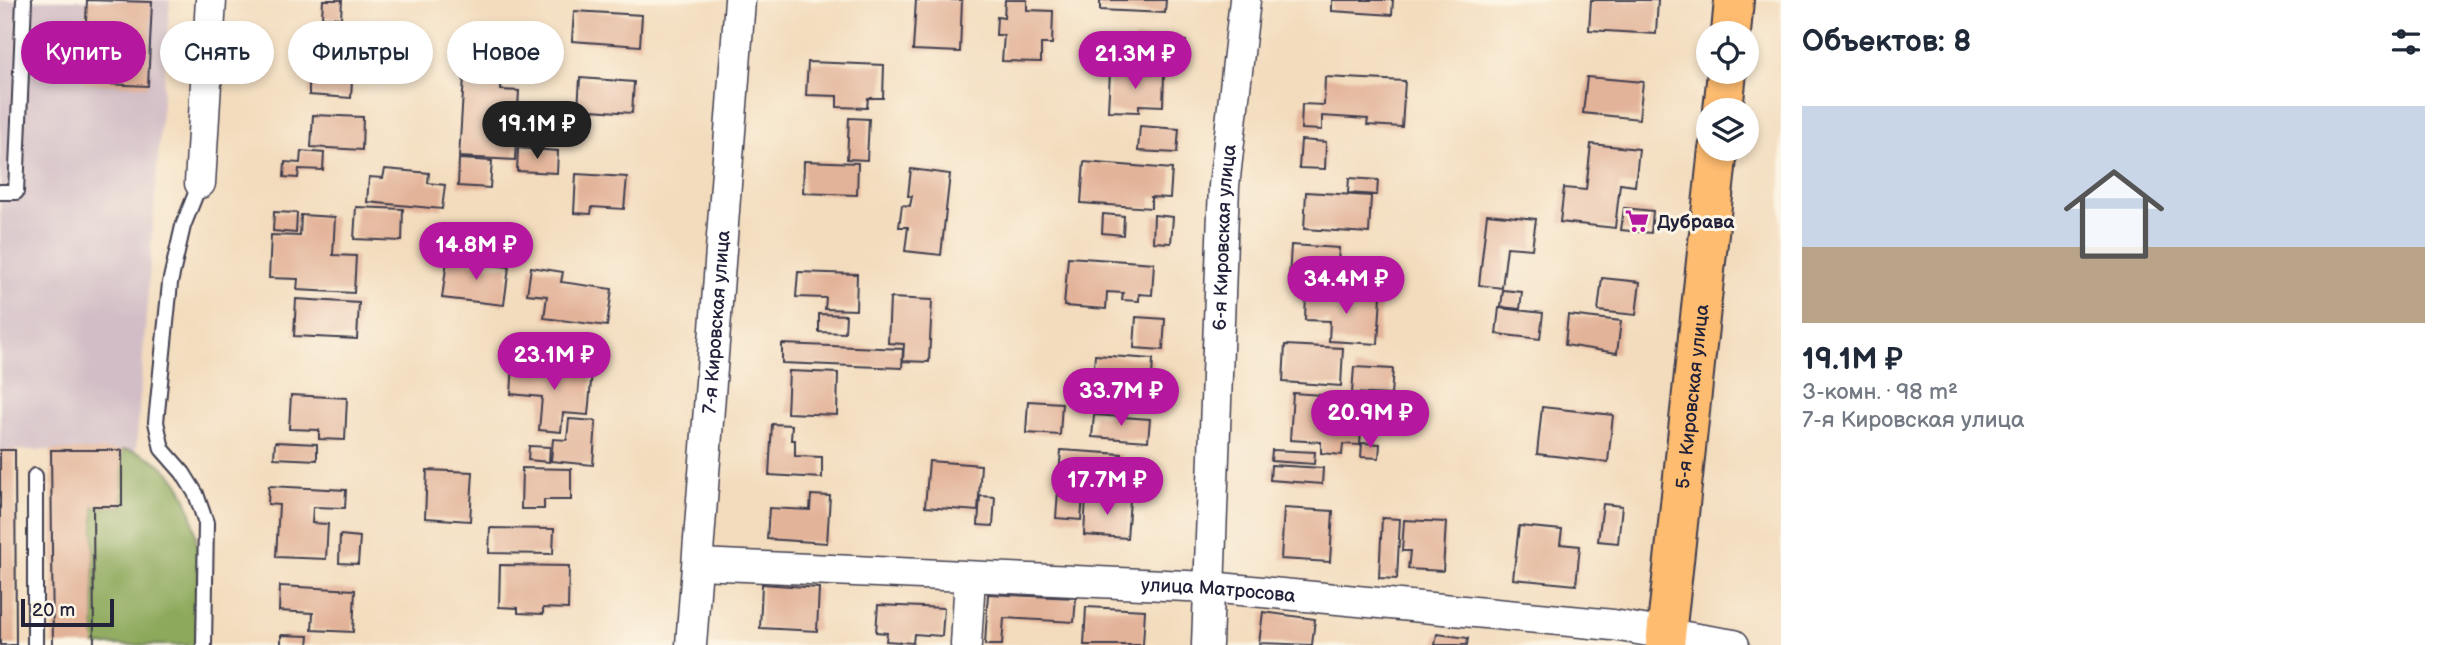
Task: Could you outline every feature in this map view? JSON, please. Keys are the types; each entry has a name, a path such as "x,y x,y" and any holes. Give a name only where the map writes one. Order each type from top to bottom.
{"main road":[{"path":"1732,21 1734,0"},
{"name":"5-я Кировская улица","path":"1665,639 1717,161"}],"street":[{"path":"200,183 211,0"},
{"name":"7-я Кировская улица","path":"691,645 740,0"},
{"name":"6-я Кировская улица","path":"1207,645 1224,186 1245,0"},
{"name":"улица Матросова","path":"699,564 1209,587 1613,625 1665,639 1734,645"},
{"path":"967,645 970,577"}],"lane":[{"path":"0,192 16,192 24,0"},
{"path":"200,183 183,226 170,284 156,422 162,449 183,473 196,494 206,523 204,645"},
{"path":"35,476 35,645"}],"shaded area":[{"path":"0,0 170,0 168,21 160,21 160,84 164,84 136,450 0,450"}],"green space":[{"path":"122,450 138,452 152,459 171,474 184,494 197,543 197,645 94,645 93,506 122,506"}],"building":[{"path":"87,0 152,2 148,86 105,84 146,84 146,21 86,21"},
{"path":"323,0 342,0 341,18 322,17"},
{"path":"916,0 962,0 960,52 913,50"},
{"path":"1005,0 1027,0 1027,10 1053,11 1052,44 1041,44 1041,62 1002,61 1004,35 996,35 997,17 1004,18"},
{"path":"1100,0 1166,0 1165,13 1100,10"},
{"path":"1332,0 1393,0 1392,15 1332,11"},
{"path":"1591,0 1658,0 1656,34 1589,30"},
{"path":"574,11 642,15 640,46 572,41"},
{"path":"1134,38 1186,41 1185,54 1133,52"},
{"path":"808,62 884,65 883,98 868,98 867,108 837,107 837,96 806,95"},
{"path":"1110,72 1164,74 1163,106 1139,105 1139,112 1108,111"},
{"path":"1325,77 1405,81 1402,127 1367,125 1368,119 1322,116 1322,130 1301,129 1302,104 1324,105"},
{"path":"1587,77 1643,82 1639,119 1583,113"},
{"path":"580,78 634,82 632,113 578,109"},
{"path":"309,84 352,84 351,98 309,95"},
{"path":"464,84 501,84 501,90 519,91 515,160 459,157"},
{"path":"313,115 363,117 362,150 311,147"},
{"path":"849,118 869,119 867,160 847,159"},
{"path":"1140,126 1179,129 1177,153 1138,151"},
{"path":"1301,140 1326,142 1325,169 1299,168"},
{"path":"1591,144 1639,149 1635,186 1620,184 1615,228 1560,222 1564,188 1586,190"},
{"path":"518,148 558,151 557,173 517,171"},
{"path":"301,151 324,153 323,170 299,169 298,178 284,177 285,162 300,163"},
{"path":"459,159 492,161 490,188 458,186"},
{"path":"804,161 858,163 857,195 803,193"},
{"path":"1084,162 1172,169 1170,198 1151,197 1151,208 1081,203"},
{"path":"385,169 429,173 428,183 445,185 442,209 367,202 369,177 383,178"},
{"path":"911,169 950,174 941,255 905,251 908,227 899,227 902,205 910,206 912,196 908,196"},
{"path":"576,174 627,177 624,209 592,207 591,214 574,213"},
{"path":"1349,178 1378,180 1377,195 1348,193"},
{"path":"1306,192 1371,196 1369,233 1304,229"},
{"path":"356,207 403,209 402,241 354,239"},
{"name":"Дубрава","path":"1624,208 1653,211 1651,233 1621,230"},
{"path":"274,212 297,213 296,233 273,231"},
{"path":"1103,214 1124,216 1123,235 1102,233"},
{"path":"1487,214 1536,219 1532,249 1507,247 1502,288 1479,285"},
{"path":"301,215 335,217 333,255 356,256 354,293 297,290 298,279 269,278 271,235 300,236"},
{"path":"1154,215 1173,217 1171,243 1153,242"},
{"path":"1291,245 1339,248 1337,282 1289,279"},
{"path":"1068,257 1154,263 1152,295 1139,294 1139,301 1122,300 1123,293 1107,292 1106,309 1064,306"},
{"path":"447,260 509,267 504,305 442,298"},
{"path":"531,267 563,272 561,282 612,289 607,326 544,318 547,296 527,294"},
{"path":"798,272 857,274 856,310 825,309 826,298 796,297"},
{"path":"1602,278 1640,282 1636,315 1598,311"},
{"path":"1503,290 1522,292 1520,309 1501,307"},
{"path":"1306,292 1381,296 1378,344 1329,341 1330,321 1305,320"},
{"path":"890,298 932,300 929,362 903,361 904,344 888,343"},
{"path":"296,299 359,303 357,339 294,336"},
{"path":"1499,308 1543,313 1540,339 1496,334"},
{"path":"819,314 846,315 845,333 819,332"},
{"path":"1568,315 1621,321 1617,353 1565,345"},
{"path":"1136,317 1165,319 1163,350 1134,348"},
{"path":"782,344 903,349 902,368 782,363"},
{"path":"1285,345 1343,348 1341,386 1283,382"},
{"path":"1095,355 1153,359 1151,396 1092,392"},
{"path":"513,364 592,371 588,415 563,413 561,432 539,430 542,397 511,394"},
{"path":"1354,367 1393,369 1391,395 1352,393"},
{"path":"789,371 838,373 837,415 787,413"},
{"path":"1293,393 1363,398 1360,445 1343,444 1342,455 1321,453 1321,442 1290,440"},
{"path":"291,395 347,398 345,440 319,439 319,430 289,429"},
{"path":"1028,401 1062,403 1060,435 1026,433"},
{"path":"1542,407 1613,415 1608,462 1537,454"},
{"path":"1094,415 1150,419 1148,441 1092,437"},
{"path":"569,419 596,421 593,465 551,461 553,439 567,440"},
{"path":"772,424 792,425 791,440 795,440 795,456 822,457 822,478 769,475"},
{"path":"275,442 317,444 317,460 274,458"},
{"path":"1362,443 1380,444 1379,458 1361,457"},
{"path":"529,446 550,447 549,462 528,460"},
{"path":"0,450 15,450 16,645 0,645"},
{"path":"51,450 122,450 122,506 93,506 94,645 53,645"},
{"path":"1061,450 1122,454 1120,487 1084,485 1081,520 1056,518"},
{"path":"1272,450 1315,452 1314,464 1271,461"},
{"path":"929,461 981,465 978,511 925,507"},
{"path":"1271,465 1323,468 1322,484 1270,480"},
{"path":"522,468 571,469 571,500 544,500 544,509 521,509"},
{"path":"427,470 473,472 470,521 425,518"},
{"path":"269,486 346,490 345,508 313,507 312,523 328,524 326,559 276,557 279,505 268,504"},
{"path":"811,495 830,496 827,543 767,539 769,508 810,510"},
{"path":"980,496 995,497 993,526 978,525"},
{"path":"1086,497 1130,500 1127,538 1084,535"},
{"path":"1603,504 1622,506 1618,543 1598,541"},
{"path":"1284,508 1333,511 1330,562 1281,559"},
{"path":"1382,518 1400,519 1397,579 1379,578"},
{"path":"1404,520 1446,522 1443,571 1408,569 1410,551 1402,551"},
{"path":"1519,526 1562,530 1560,544 1580,546 1576,585 1513,579"},
{"path":"490,528 554,529 553,554 489,553"},
{"path":"340,535 360,537 358,564 339,563"},
{"path":"500,565 569,566 568,609 543,608 543,614 518,613 518,608 499,607"},
{"path":"762,584 819,588 817,631 760,628"},
{"path":"280,586 355,590 353,632 312,630 313,613 279,611"},
{"path":"988,594 1076,598 1074,622 1004,618 1002,645 985,645"},
{"path":"878,605 944,608 942,636 914,634 913,643 886,641 887,633 876,632"},
{"path":"1086,607 1145,610 1143,645 1084,645"},
{"path":"1263,612 1315,619 1312,645 1259,643"},
{"path":"1437,634 1468,638 1467,645 1435,645"},
{"path":"281,635 309,636 308,645 281,645"}],"place":[{"name":"Дубрава","path":"1637,221"}]}
